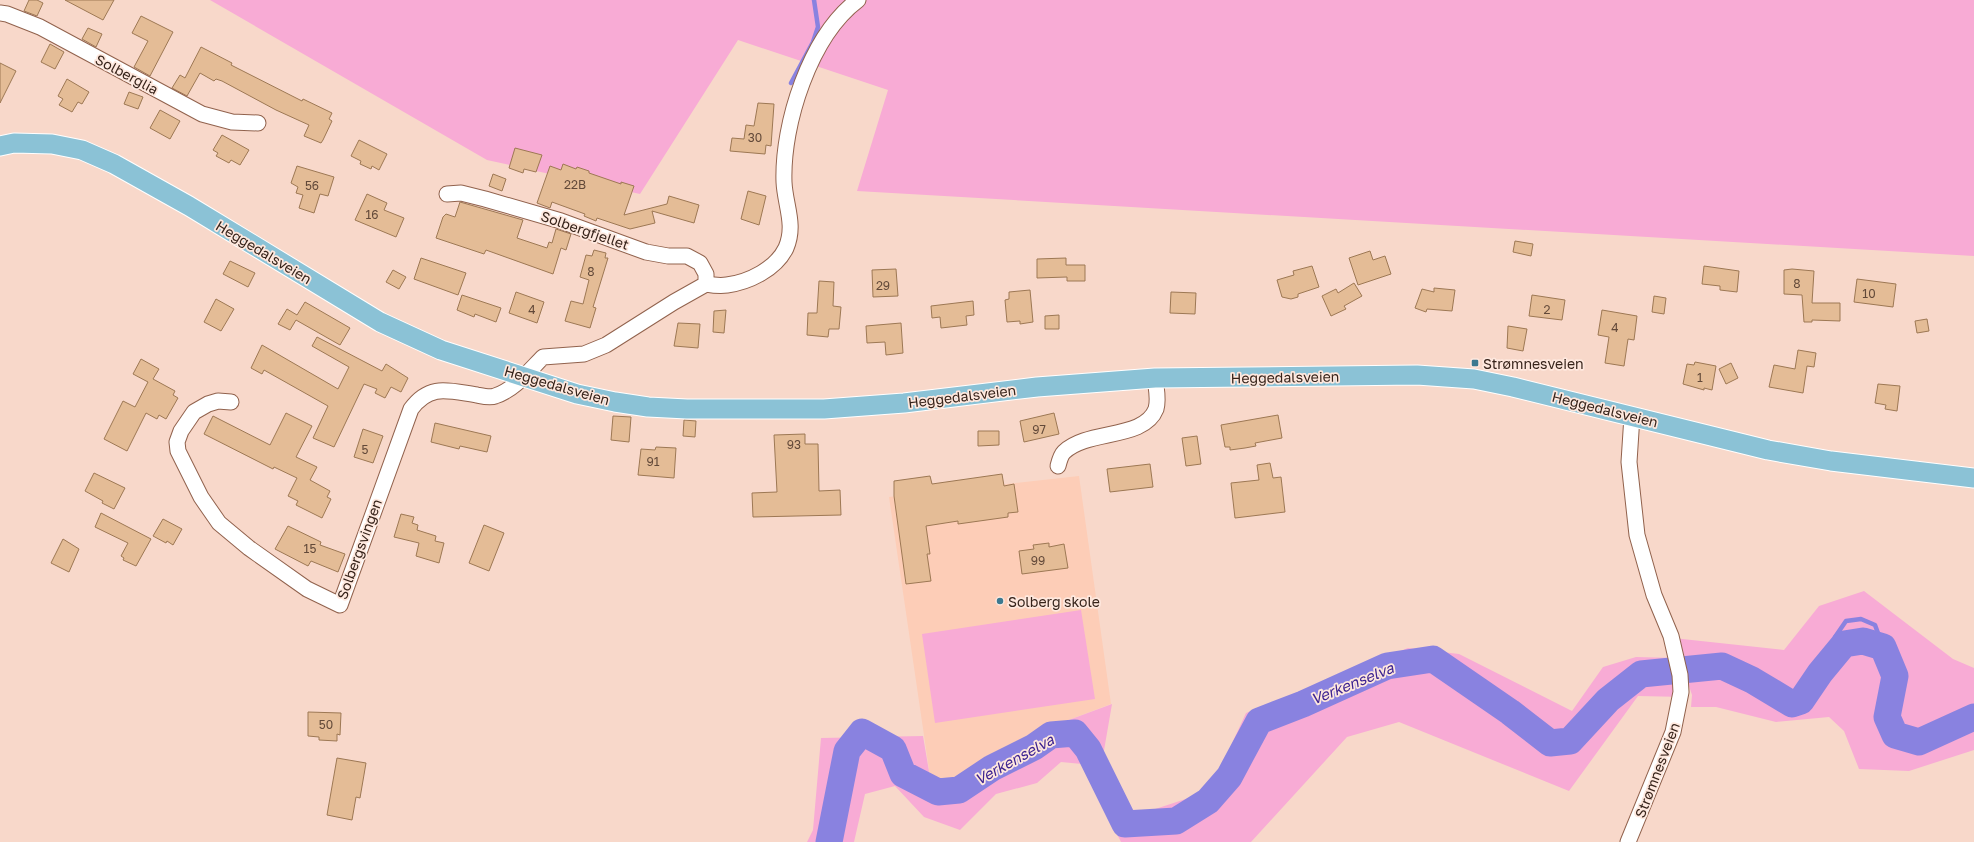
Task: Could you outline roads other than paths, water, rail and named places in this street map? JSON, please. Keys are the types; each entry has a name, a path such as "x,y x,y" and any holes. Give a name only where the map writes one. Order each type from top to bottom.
{"main road":[{"name":"Heggedalsveien","path":"0,146 14,143 52,144 82,150 114,164 189,206 380,322 442,350 523,377 578,394 648,407 816,409 865,407 1037,387 1155,378 1417,375 1451,376 1513,387 1768,450 1831,461 1974,478"}],"street":[{"path":"523,377 542,357 584,354 606,345 674,302 706,284 727,285 748,279 766,270 779,259 786,248 791,230 784,183 786,140 795,101 817,51 834,23 858,0"},
{"name":"Solberglia","path":"0,13 7,14 40,27 202,114 232,122 258,122"},
{"name":"Solbergfjellet","path":"447,194 461,193 500,203 561,221 646,252 668,256 687,256 700,263 706,274 706,284"},
{"name":"Solbergsvingen","path":"231,402 218,400 194,412 181,431 177,442 178,451 201,497 219,523 249,548 307,589 340,604 411,409 419,398 432,391 446,390 494,397 505,391 523,377"},
{"path":"1058,466 1064,453 1078,444 1102,435 1138,428 1150,420 1156,409 1158,400 1155,378"},
{"name":"Strømnesveien","path":"1628,842 1674,732 1681,692 1678,668 1671,636 1654,595 1637,535 1629,462 1632,416"}],"waterway":[{"path":"791,83 813,42 818,27 814,0"},
{"path":"1834,656 1835,637 1846,621 1861,619 1875,625 1883,647"},
{"name":"Verkenselva","path":"829,842 847,751 862,732 893,749 903,774 938,792 959,790 992,768 1034,747 1051,735 1075,733 1088,749 1125,824 1176,821 1208,801 1229,777 1259,721 1303,704 1387,666 1433,659 1510,712 1550,743 1570,741 1608,700 1641,674 1722,666 1752,680 1792,704 1801,701 1820,673 1844,644 1863,641 1883,647 1895,676 1887,717 1895,735 1919,742 1974,717"}],"place":[{"name":"Strømnesveien","path":"1475,363"},
{"name":"Solberg skole","path":"1000,601"}]}
